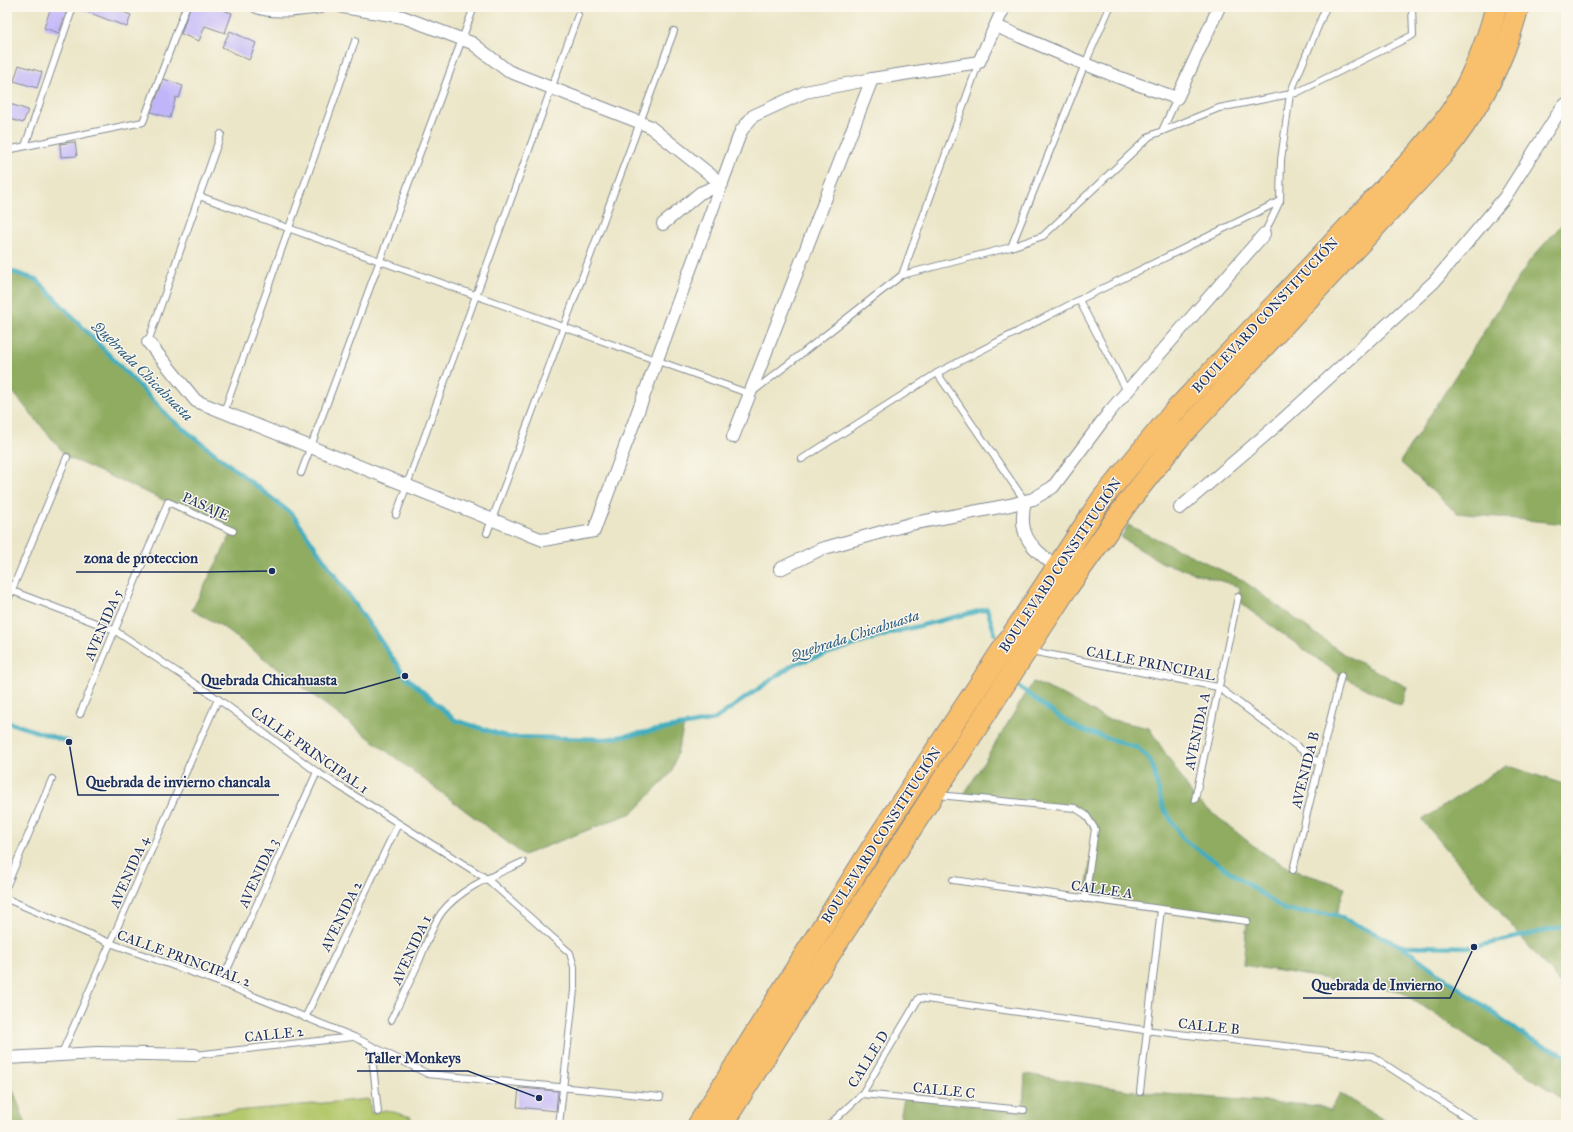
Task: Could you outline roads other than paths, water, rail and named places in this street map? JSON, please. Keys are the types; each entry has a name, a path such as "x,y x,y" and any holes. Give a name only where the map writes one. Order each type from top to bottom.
{"highway":[{"name":"BOULEVARD CONSTITUCIÓN","path":"698,1125 880,835 1102,499 1173,413 1419,152 1443,123 1470,77 1496,7"},
{"name":"BOULEVARD CONSTITUCIÓN","path":"722,1125 819,970 1026,650 1067,588 1128,502 1178,439 1442,155 1471,116 1493,78 1518,7"}],"street":[{"path":"257,7 264,10 301,10 321,7"},
{"path":"343,7 363,9 403,17 472,44 508,71 649,126 722,184"},
{"path":"148,342 196,401 543,540 594,531 741,130 753,116 805,92 872,79 979,62 1004,7"},
{"path":"996,26 1084,64 1144,87 1178,98 1219,7"},
{"path":"733,437 872,79"},
{"path":"1180,508 1277,425 1434,282 1505,197 1561,109 1566,104"},
{"path":"663,224 700,193 722,184"},
{"path":"780,569 821,549 910,524 1010,505 1033,499 1053,487 1110,411 1264,234"},
{"path":"1025,501 1022,516 1024,532 1034,548 1056,567"},
{"path":"7,1058 97,1053 196,1055"}],"lane":[{"path":"25,146 73,7"},
{"path":"7,150 143,122 186,7"},
{"path":"301,473 474,7"},
{"path":"1011,247 1084,64 1110,7"},
{"path":"1264,234 1280,202 1281,160 1290,94 1326,7"},
{"path":"199,196 750,394 902,275 1011,247 1043,236 1150,136 1220,108 1296,94 1413,35 1412,7"},
{"path":"396,515 578,15"},
{"path":"488,533 674,31"},
{"path":"224,412 355,41"},
{"path":"902,275 979,62"},
{"path":"1162,131 1178,98"},
{"path":"148,342 221,134"},
{"path":"802,459 937,373 1079,300 1280,202"},
{"path":"1079,300 1127,391"},
{"path":"937,373 1025,501"},
{"path":"7,602 9,590 67,457"},
{"name":"PASAJE","path":"168,502 233,531"},
{"name":"AVENIDA 5","path":"80,714 168,502"},
{"name":"CALLE PRINCIPAL 1","path":"9,590 114,630 218,699 317,772 487,879 570,953 574,967 574,990 563,1088"},
{"name":"AVENIDA A","path":"1195,799 1238,597"},
{"name":"CALLE PRINCIPAL","path":"1026,650 1218,687 1319,763"},
{"name":"AVENIDA B","path":"1293,870 1341,676"},
{"name":"AVENIDA 4","path":"61,1055 218,699"},
{"name":"AVENIDA 3","path":"221,983 317,772"},
{"path":"7,885 52,779"},
{"path":"932,795 1075,808 1086,815 1095,829 1085,898"},
{"name":"AVENIDA 2","path":"305,1018 398,824"},
{"name":"AVENIDA 1","path":"391,1020 442,912 463,893 487,879 523,862"},
{"name":"CALLE A","path":"953,880 1247,921"},
{"name":"CALLE PRINCIPAL 2","path":"7,899 110,943 221,983 354,1037 428,1074 660,1097"},
{"path":"1140,1092 1161,909"},
{"name":"CALLE B","path":"918,998 1147,1031 1372,1056 1478,1125"},
{"name":"CALLE D","path":"829,1125 862,1094 918,998"},
{"name":"CALLE 2","path":"196,1055 354,1037"},
{"path":"371,1046 378,1112"},
{"path":"559,1125 563,1088"},
{"name":"CALLE C","path":"862,1094 1024,1110"}],"waterway":[{"name":"Quebrada Chicahuasta","path":"7,270 37,280 171,419 293,515 405,676 455,720 508,737 607,739 714,720 794,664 895,632 987,609 995,634"},
{"name":"Quebrada Chicahuasta","path":"1012,681 1045,707 1079,729 1138,748 1151,761 1163,807 1183,839 1285,910 1336,915 1401,946 1529,1039 1566,1056"},
{"path":"7,722 69,742"},
{"path":"1401,946 1474,947 1566,926"}],"place":[{"name":"zona de proteccion","path":"272,571"},
{"name":"Quebrada Chicahuasta","path":"405,676"},
{"name":"Quebrada de invierno chancala","path":"69,742"},
{"name":"Quebrada de Invierno","path":"1474,947"},
{"name":"Taller Monkeys","path":"539,1098"}]}
